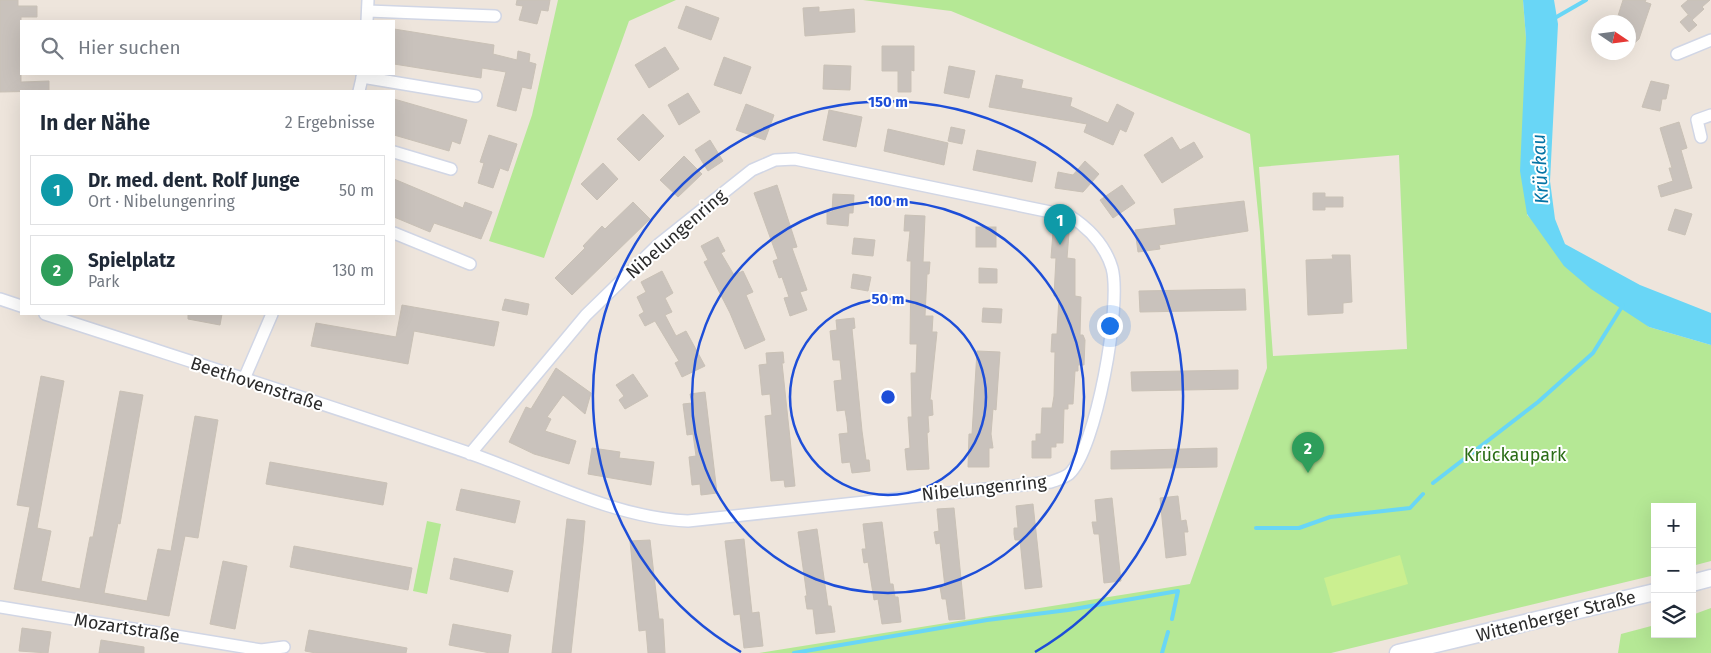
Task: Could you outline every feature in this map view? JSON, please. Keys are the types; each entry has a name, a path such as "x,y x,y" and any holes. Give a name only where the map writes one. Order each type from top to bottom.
{"main road":[{"path":"1696,581 1711,578"},
{"name":"Wittenberger Straße","path":"1398,653 1421,650 1651,593"}],"street":[{"path":"368,11 495,16"},
{"path":"1676,54 1711,40"},
{"path":"359,90 363,75 476,96"},
{"path":"1701,137 1697,120 1711,115"},
{"path":"395,152 451,169"},
{"name":"Nibelungenring","path":"795,159 1070,216 1087,227 1098,240 1112,270 1116,300 1113,330 1089,434 1081,454 1069,474 1051,482 688,521 667,520 602,503 470,454 586,315 659,244 752,170 775,160 795,159"},
{"path":"395,233 470,264"},
{"path":"0,299 20,306"},
{"name":"Beethovenstraße","path":"48,315 470,454"},
{"path":"244,379 272,315"},
{"name":"Mozartstraße","path":"0,607 261,650 284,647"}],"green space":[{"path":"558,0 676,0 629,21 544,258 489,241 532,115"},
{"name":"Krückaupark","path":"863,0 1523,0 1526,38 1527,215 1649,327 1711,345 1711,561 1696,565 1696,503 1651,503 1651,576 1331,653 759,653 1190,584 1267,368 1260,232 1250,134 951,11","holes":["1399,155 1407,349 1273,356 1259,167"]},
{"path":"427,521 441,524 427,594 413,591"},
{"path":"1400,555 1408,584 1332,606 1324,578"},
{"path":"1711,608 1711,653 1618,653 1621,634 1651,626 1651,638 1696,638 1696,614"}],"water":[{"name":"Krückau","path":"1523,0 1554,0 1558,24 1550,181 1555,219 1565,244 1640,285 1711,313 1711,345 1649,327 1591,289 1564,266 1527,214 1520,171 1526,38"}],"building":[{"path":"0,0 18,0 18,6 37,6 37,17 21,17 20,20 21,82 49,81 49,90 0,92"},
{"path":"517,0 550,0 548,11 541,10 537,24 519,20 523,6 516,5"},
{"path":"1623,0 1646,0 1645,2 1651,4 1639,39 1636,42 1636,15 1618,15"},
{"path":"1688,0 1710,0 1702,7 1704,9 1692,20 1697,25 1689,32 1680,22 1688,15 1691,18 1681,6"},
{"path":"686,6 719,18 711,40 678,28"},
{"path":"819,7 819,12 854,9 855,32 805,36 803,8"},
{"path":"395,29 494,45 493,54 517,60 518,51 530,54 529,62 536,64 531,89 522,87 516,111 497,106 506,72 482,68 481,78 395,64"},
{"path":"882,46 914,46 914,71 911,70 911,92 898,92 898,71 882,71"},
{"path":"665,47 679,69 649,88 635,65"},
{"path":"724,57 751,67 741,94 714,85"},
{"path":"824,65 851,66 850,90 823,89"},
{"path":"949,66 975,71 969,98 944,93"},
{"path":"996,75 1023,80 1021,88 1072,98 1070,106 1108,123 1117,104 1134,113 1126,132 1120,129 1113,145 1084,132 1087,124 989,107"},
{"path":"1651,81 1669,85 1666,99 1662,99 1660,111 1642,107"},
{"path":"688,93 700,112 679,125 668,105"},
{"path":"395,99 467,120 460,144 452,141 449,151 395,135"},
{"path":"746,104 774,115 765,140 736,130"},
{"path":"829,110 862,117 856,147 823,140"},
{"path":"643,114 664,136 639,161 617,139"},
{"path":"1679,122 1687,148 1681,150 1692,188 1661,197 1658,186 1673,181 1669,168 1672,168 1660,128"},
{"path":"951,127 965,130 962,144 948,141"},
{"path":"888,129 948,143 944,165 884,151"},
{"path":"489,135 517,144 508,171 500,168 493,188 478,183 484,163 480,162"},
{"path":"1172,137 1180,150 1194,142 1203,157 1162,183 1144,155"},
{"path":"710,140 723,161 708,171 695,150"},
{"path":"977,150 1036,162 1032,182 973,170"},
{"path":"684,156 702,174 678,197 660,180"},
{"path":"1085,161 1099,174 1083,192 1055,188 1058,172 1073,175"},
{"path":"603,163 618,179 597,200 581,184"},
{"path":"395,179 463,208 465,202 492,212 481,239 434,223 430,232 395,217"},
{"path":"777,185 797,247 792,248 807,290 800,292 807,310 790,316 784,298 789,297 782,277 779,278 773,261 778,259 754,193"},
{"path":"1122,185 1135,203 1113,218 1100,200"},
{"path":"1313,193 1325,193 1325,197 1343,197 1343,207 1325,207 1325,210 1313,210"},
{"path":"833,194 854,195 853,213 849,213 848,226 827,224 827,212 832,212"},
{"path":"1244,201 1248,231 1159,245 1160,249 1138,252 1135,230 1176,225 1174,209"},
{"path":"633,202 650,219 572,295 555,278 585,248 583,246 602,226 605,229"},
{"path":"1675,209 1692,214 1685,235 1668,230"},
{"path":"905,215 925,216 923,262 930,262 929,274 927,274 925,316 933,316 932,332 937,332 930,400 932,400 933,415 928,416 929,432 927,433 929,469 907,470 905,449 910,448 908,417 912,417 911,373 916,373 917,344 910,344 911,261 907,261 910,231 904,231"},
{"path":"976,227 996,227 996,247 976,247"},
{"path":"1053,232 1069,233 1067,258 1075,259 1075,296 1081,297 1080,335 1083,335 1085,340 1084,365 1078,365 1078,371 1075,371 1073,404 1068,404 1068,409 1064,409 1063,443 1056,443 1056,447 1051,447 1051,458 1032,458 1032,441 1036,441 1036,434 1041,434 1042,408 1052,408 1054,396 1055,352 1051,352 1052,334 1057,334 1059,296 1054,296 1056,258 1051,258"},
{"path":"718,237 725,251 721,253 734,275 743,271 753,292 746,295 765,340 745,349 730,313 704,262 708,260 701,246"},
{"path":"854,238 875,240 873,256 852,254"},
{"path":"1332,255 1350,255 1352,302 1343,303 1343,313 1308,315 1306,260 1333,259"},
{"path":"979,268 997,269 997,283 979,283"},
{"path":"662,271 673,293 665,298 672,312 665,315 676,336 686,331 705,366 682,377 675,363 679,361 655,321 645,326 639,315 644,312 637,297 646,292 641,282"},
{"path":"853,274 871,277 868,291 851,288"},
{"path":"1245,289 1246,310 1140,312 1139,291"},
{"path":"505,299 529,304 527,315 502,310"},
{"path":"402,305 499,322 494,346 414,331 408,364 311,346 316,323 396,337"},
{"path":"983,308 1002,309 1001,323 982,322"},
{"path":"188,315 222,315 220,325 188,319"},
{"path":"854,318 855,328 852,329 862,431 866,460 869,460 870,471 852,473 850,462 842,463 839,434 848,433 847,422 845,410 837,411 834,381 842,380 840,360 833,360 830,331 837,330 836,320"},
{"path":"977,351 1000,352 996,410 993,409 991,434 993,448 989,448 989,467 968,467 969,434 972,434"},
{"path":"783,352 784,363 782,363 795,486 785,487 784,480 771,481 765,416 772,415 770,394 762,395 759,365 767,364 766,353"},
{"path":"556,368 591,393 585,414 563,395 547,417 551,419 545,431 576,441 569,464 534,454 509,442 526,407 531,409"},
{"path":"1238,370 1238,389 1132,391 1131,372"},
{"path":"633,374 648,396 625,409 619,400 624,396 616,385"},
{"path":"41,376 64,381 37,528 51,531 41,581 80,589 90,537 93,537 120,391 143,395 120,524 118,523 104,593 147,601 158,549 171,551 195,416 218,420 198,538 185,536 169,616 14,589 30,507 17,505"},
{"path":"705,392 717,493 701,495 700,484 692,485 689,457 696,456 693,434 687,435 683,404 692,403 690,394"},
{"path":"592,448 620,452 619,458 654,462 651,485 588,474"},
{"path":"1217,448 1217,467 1111,469 1111,451"},
{"path":"270,462 387,483 383,505 266,484"},
{"path":"461,489 520,501 515,523 456,510"},
{"path":"1178,496 1181,521 1186,520 1188,532 1184,532 1186,555 1166,558 1160,498"},
{"path":"1112,498 1121,581 1104,583 1099,534 1094,534 1092,522 1097,522 1095,500"},
{"path":"1033,504 1042,587 1025,589 1020,540 1015,540 1014,534 1014,528 1018,528 1016,506"},
{"path":"954,508 965,619 949,620 946,599 942,599 940,587 945,587 940,543 936,544 934,532 939,531 937,509"},
{"path":"567,519 585,521 571,653 552,653"},
{"path":"882,522 890,584 893,584 895,597 898,597 901,622 882,624 878,599 874,600 868,562 864,563 862,549 866,549 863,524"},
{"path":"817,529 828,606 831,606 835,632 816,634 813,609 807,609 805,596 807,596 798,532"},
{"path":"744,539 752,613 759,612 763,646 744,648 740,614 734,615 725,541"},
{"path":"650,540 659,619 663,619 665,653 648,653 646,630 639,631 630,541"},
{"path":"294,546 412,568 408,590 290,567"},
{"path":"454,558 513,571 508,592 450,579"},
{"path":"223,561 247,566 235,629 210,624"},
{"path":"453,624 511,635 508,653 490,653 449,645"},
{"path":"22,628 51,632 48,653 19,651"},
{"path":"309,630 407,648 406,653 316,653 305,651"},
{"path":"101,640 144,647 144,653 99,653"}],"waterway":[{"path":"1553,19 1586,0"},
{"path":"1433,483 1538,402 1593,353 1623,305"},
{"path":"1256,528 1299,528 1330,517 1410,508 1423,494"},
{"path":"794,653 987,620 1068,610 1178,591 1172,619"},
{"path":"1162,653 1168,632"}],"place":[{"name":"Dr. med. dent. Rolf Junge","path":"1060,245"},
{"name":"Spielplatz","path":"1308,473"}]}
